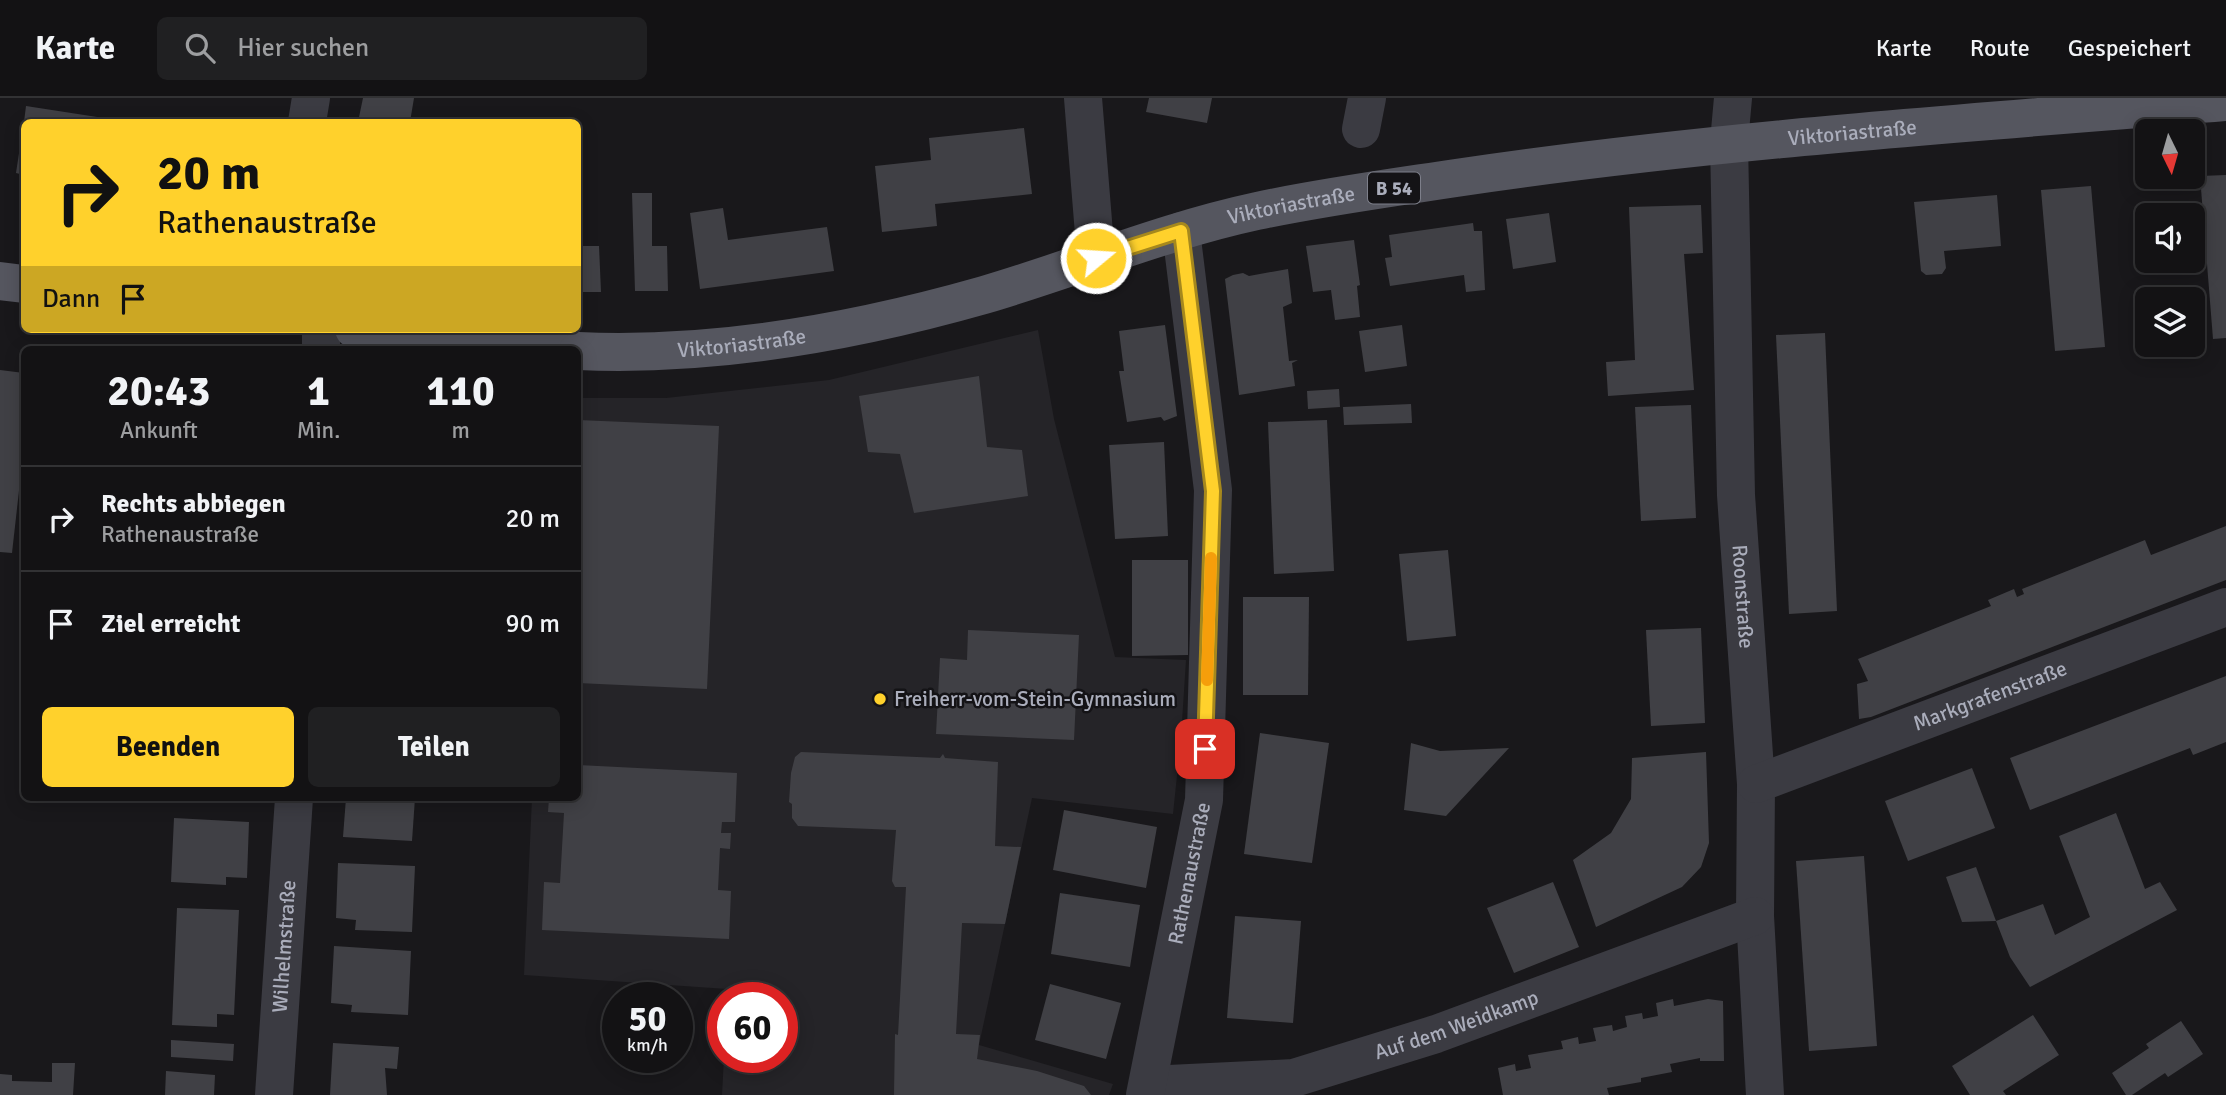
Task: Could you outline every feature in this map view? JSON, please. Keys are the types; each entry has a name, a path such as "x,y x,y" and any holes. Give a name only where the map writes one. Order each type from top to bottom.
{"main road":[{"name":"Viktoriastraße","path":"581,351 686,349 788,337 891,319 987,294 1181,231 1255,212 1332,197 1548,164 1729,142 2226,102"},
{"path":"0,281 21,284"},
{"path":"385,333 500,346"}],"street":[{"path":"308,119 311,98"},
{"path":"1083,98 1096,258"},
{"name":"Roonstraße","path":"1733,98 1729,142 1737,495 1756,784 1755,916 1765,1095"},
{"name":"Rathenaustraße","path":"1146,1090 1204,800 1213,491 1181,231"},
{"name":"Markgrafenstraße","path":"1756,784 2226,607"},
{"name":"Wilhelmstraße","path":"274,1095 295,801"},
{"name":"Auf dem Weidkamp","path":"1146,1090 1294,1078 1436,1034 1755,916"}],"shaded area":[{"name":"Freiherr-vom-Stein-Gymnasium","path":"1038,330 1054,419 1115,657 1186,660 1181,737 1173,814 1032,798 979,1045 1113,1084 1109,1095 722,1095 723,1073 798,1073 798,982 707,982 707,988 693,987 693,982 626,982 524,975 532,801 581,801 581,398 666,398 829,380"}],"building":[{"path":"363,98 414,98 410,119 359,119"},
{"path":"1149,98 1212,98 1207,123 1146,112"},
{"path":"26,106 110,119 24,119"},
{"path":"1024,128 1032,194 935,204 937,226 882,232 875,166 931,160 929,138"},
{"path":"21,140 21,174 16,173"},
{"path":"2226,175 2226,338 2213,339 2205,203 2202,203 2201,189 2205,189 2205,176"},
{"path":"2091,186 2105,347 2055,351 2041,190"},
{"path":"632,193 652,193 652,246 667,246 668,291 635,291"},
{"path":"1997,195 2001,246 1944,251 1946,268 1942,274 1926,275 1921,271 1914,202"},
{"path":"1701,205 1703,253 1684,254 1694,390 1608,396 1606,362 1635,360 1629,207"},
{"path":"723,208 728,240 827,227 834,271 700,289 690,213"},
{"path":"1549,213 1556,262 1513,269 1506,219"},
{"path":"1473,223 1474,231 1482,231 1485,290 1466,292 1464,275 1390,286 1385,258 1392,257 1389,235"},
{"path":"1354,240 1360,285 1357,286 1360,317 1335,320 1331,290 1313,292 1306,246"},
{"path":"581,246 599,246 601,292 581,292"},
{"path":"1288,269 1292,303 1283,307 1289,361 1298,360 1292,363 1295,386 1239,395 1225,279 1243,273 1249,276"},
{"path":"1165,325 1177,416 1164,421 1161,417 1127,422 1119,371 1124,371 1119,331"},
{"path":"1402,325 1407,366 1365,372 1359,331"},
{"path":"1825,333 1837,611 1789,614 1776,335"},
{"path":"0,370 21,373 21,473 12,553 0,552"},
{"path":"979,376 987,447 1022,450 1028,496 914,513 900,454 868,452 859,396"},
{"path":"1339,389 1340,407 1308,409 1307,391"},
{"path":"1411,404 1412,423 1344,425 1343,407"},
{"path":"1691,405 1696,518 1641,521 1635,407"},
{"path":"581,420 719,426 707,689 581,683"},
{"path":"1327,420 1334,571 1274,574 1268,422"},
{"path":"1164,442 1168,536 1115,539 1109,445"},
{"path":"2226,526 2226,580 1871,717 1859,719 1857,684 1868,681 1858,659 1991,606 1988,600 2014,589 2017,597 2024,594 2022,589 2145,540 2151,555"},
{"path":"1448,550 1456,636 1407,641 1399,554"},
{"path":"1132,560 1188,560 1188,655 1132,656"},
{"path":"1243,597 1309,597 1308,695 1243,695"},
{"path":"1701,628 1705,723 1651,726 1646,630"},
{"path":"968,630 1079,635 1074,740 936,734 940,658 967,660"},
{"path":"2226,676 2226,742 2193,755 2190,748 2030,810 2010,758"},
{"path":"1260,733 1329,743 1312,863 1244,854"},
{"path":"1411,743 1440,751 1509,748 1446,816 1404,810"},
{"path":"801,752 940,758 943,754 945,758 998,762 995,846 1021,847 1005,924 962,923 956,1034 980,1035 977,1059 1037,1071 1084,1086 1091,1095 894,1095 895,1034 898,1035 906,887 895,887 892,881 896,830 798,826 792,818 792,804 789,802 791,773 795,757"},
{"path":"1706,752 1709,843 1701,867 1682,887 1596,927 1573,860 1611,833 1631,799 1632,758"},
{"path":"581,765 737,773 735,822 722,822 721,833 731,833 730,849 720,848 718,890 731,891 729,939 542,930 544,882 560,883 564,813 548,812 549,801 581,801"},
{"path":"1972,768 1995,828 1908,861 1885,801"},
{"path":"346,801 415,801 412,841 343,837"},
{"path":"1064,810 1157,827 1146,888 1053,870"},
{"path":"2116,813 2145,889 2160,882 2177,910 2030,987 2010,957 1996,921 2043,904 2055,935 2090,917 2059,836"},
{"path":"174,818 249,822 247,878 226,877 226,885 171,882"},
{"path":"1864,856 1877,1046 1809,1051 1796,861"},
{"path":"338,863 415,866 412,932 355,930 356,920 336,918"},
{"path":"1976,867 1996,921 1962,922 1946,877"},
{"path":"1553,882 1579,947 1514,973 1487,908"},
{"path":"1060,893 1140,905 1130,967 1051,954"},
{"path":"177,908 239,910 234,1015 217,1014 217,1027 172,1025"},
{"path":"1235,916 1301,921 1293,1023 1227,1018"},
{"path":"334,946 411,951 408,1015 351,1012 352,1005 331,1003"},
{"path":"1050,984 1121,1003 1106,1059 1035,1040"},
{"path":"1673,999 1674,1006 1708,999 1723,1001 1724,1061 1700,1061 1700,1058 1670,1064 1672,1072 1641,1078 1641,1082 1607,1088 1609,1095 1503,1095 1498,1068 1515,1064 1516,1071 1531,1068 1528,1055 1563,1049 1561,1041 1578,1037 1579,1044 1596,1041 1593,1028 1612,1025 1613,1031 1627,1027 1625,1016 1642,1013 1643,1019 1658,1016 1656,1003"},
{"path":"2033,1015 2059,1055 2003,1091 2006,1095 1970,1095 1952,1066"},
{"path":"2181,1021 2203,1054 2168,1077 2165,1073 2132,1095 2126,1095 2112,1073 2149,1048 2146,1044"},
{"path":"171,1040 234,1044 233,1061 171,1057"},
{"path":"333,1043 399,1047 397,1069 385,1068 387,1095 330,1095"},
{"path":"52,1063 75,1063 73,1095 0,1095 0,1074 12,1075 12,1081 52,1082"},
{"path":"166,1071 215,1075 214,1095 165,1095"}],"slow traffic":[{"path":"1207,680 1211,558"}],"place":[{"name":"Freiherr-vom-Stein-Gymnasium","path":"880,699"}],"route":[{"path":"1096,258 1181,231 1213,491 1205,749"}]}
